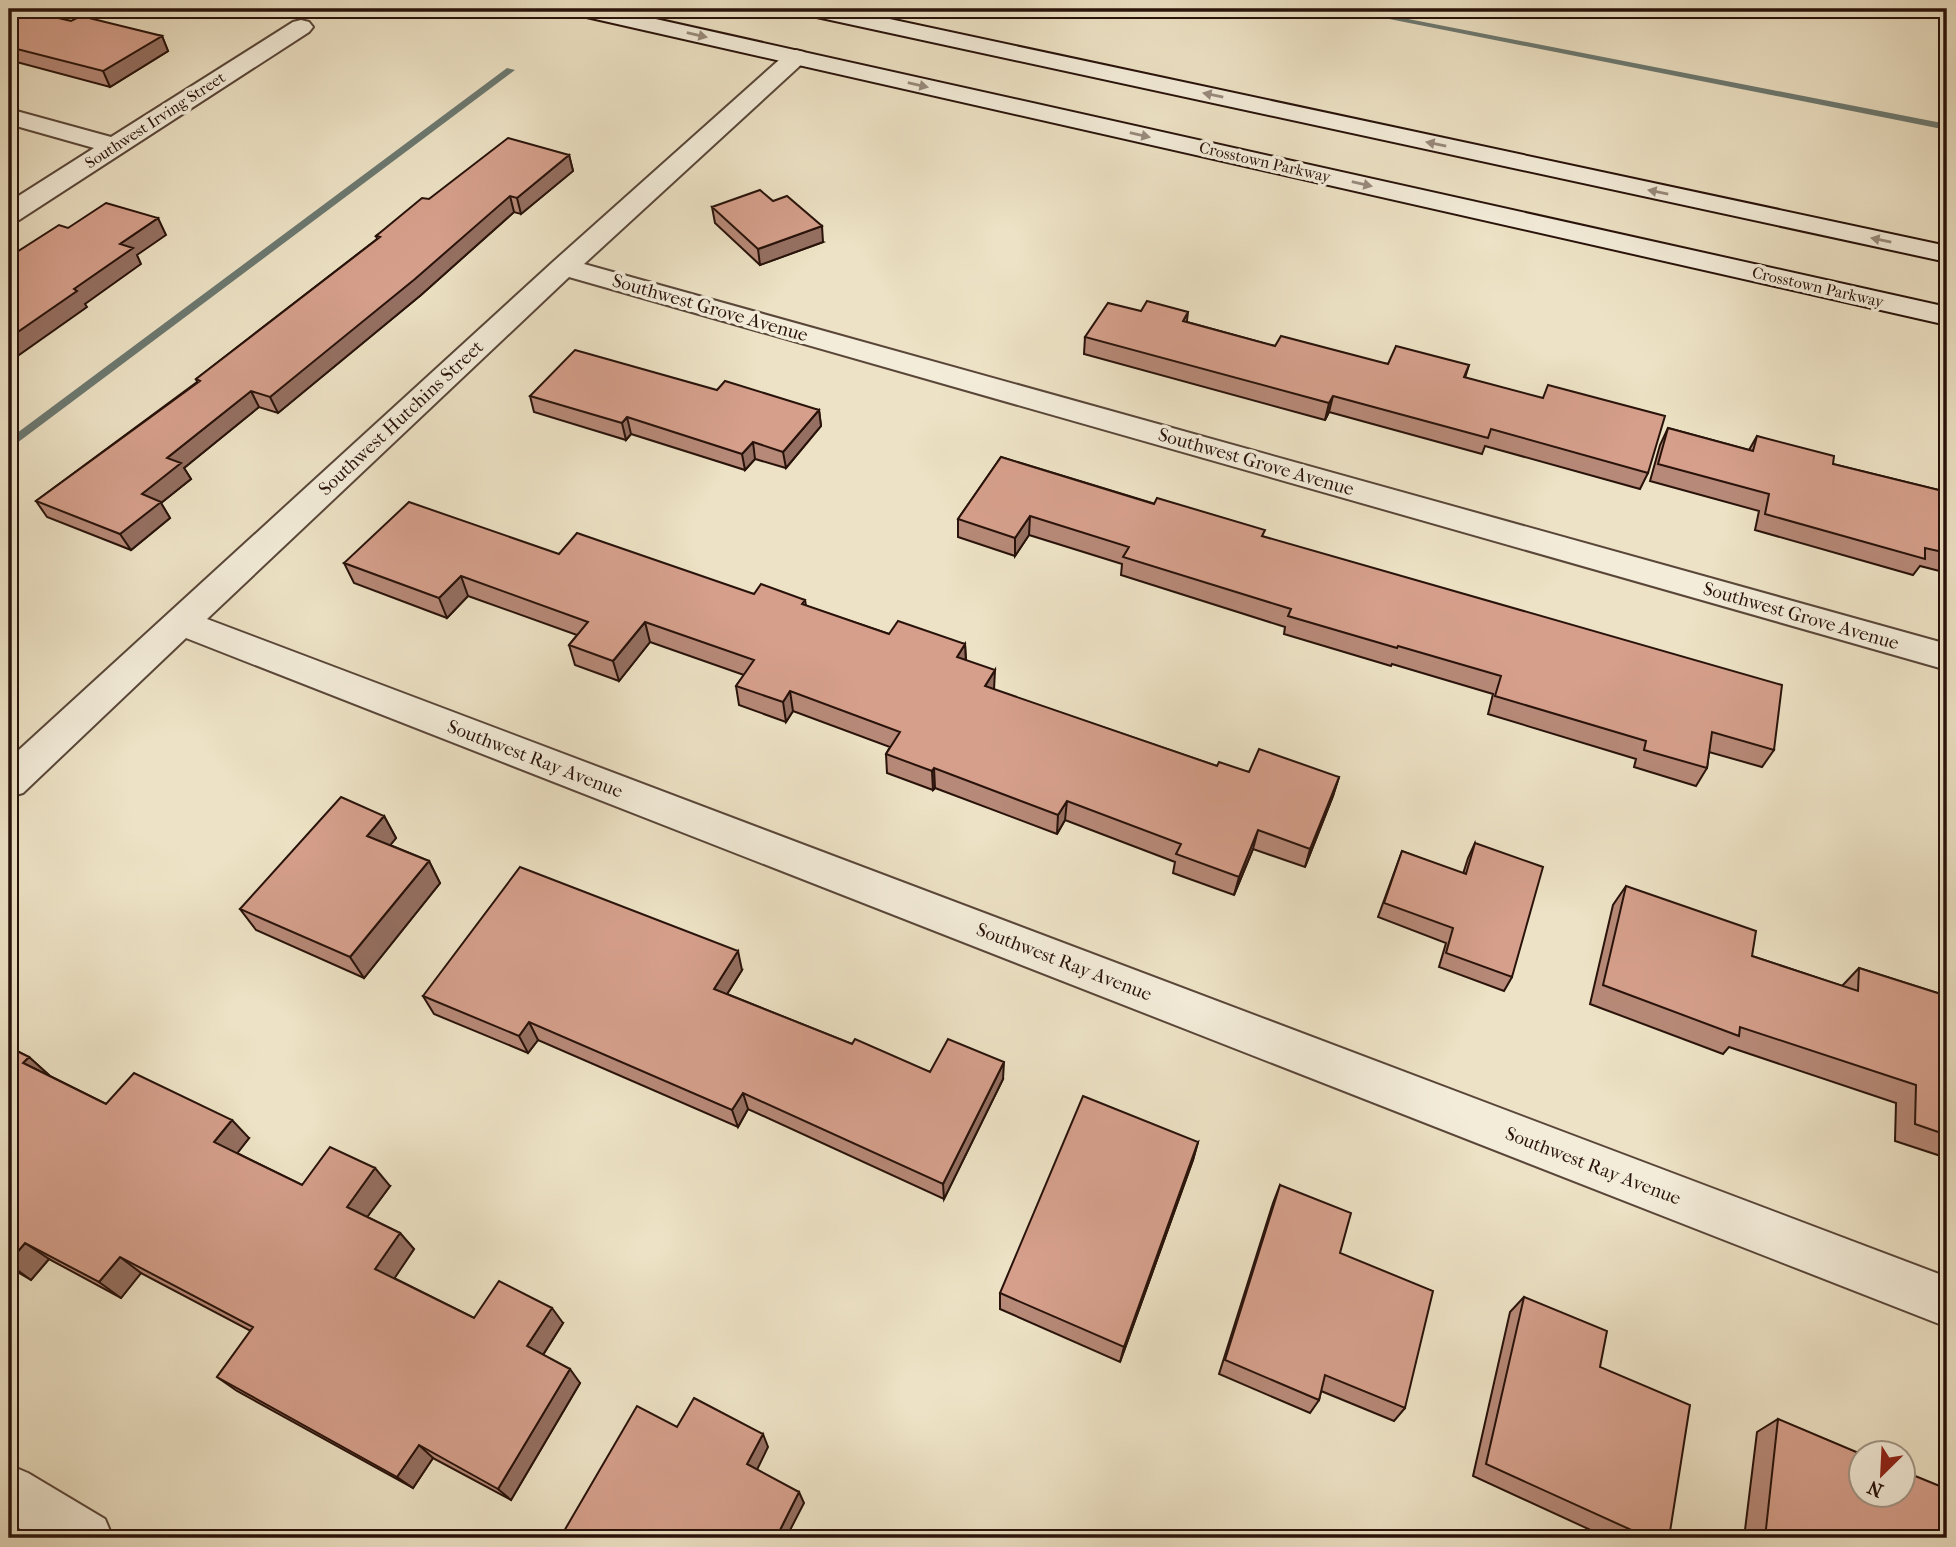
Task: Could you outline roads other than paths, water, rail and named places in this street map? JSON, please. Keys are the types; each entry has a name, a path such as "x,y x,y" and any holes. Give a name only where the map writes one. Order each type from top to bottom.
{"street":[{"name":"Crosstown Parkway","path":"582,9 1947,316"},
{"path":"812,9 849,12 1947,254"},
{"name":"Southwest Irving Street","path":"9,214 301,27"},
{"name":"Southwest Hutchins Street","path":"9,782 564,267 796,57"},
{"path":"9,116 114,146"},
{"name":"Southwest Grove Avenue","path":"564,267 1947,657"},
{"name":"Southwest Ray Avenue","path":"180,622 1947,1302"},
{"path":"9,1492 86,1538"}],"waterway":[{"path":"1344,9 1947,127"},
{"path":"9,445 510,70"}]}
